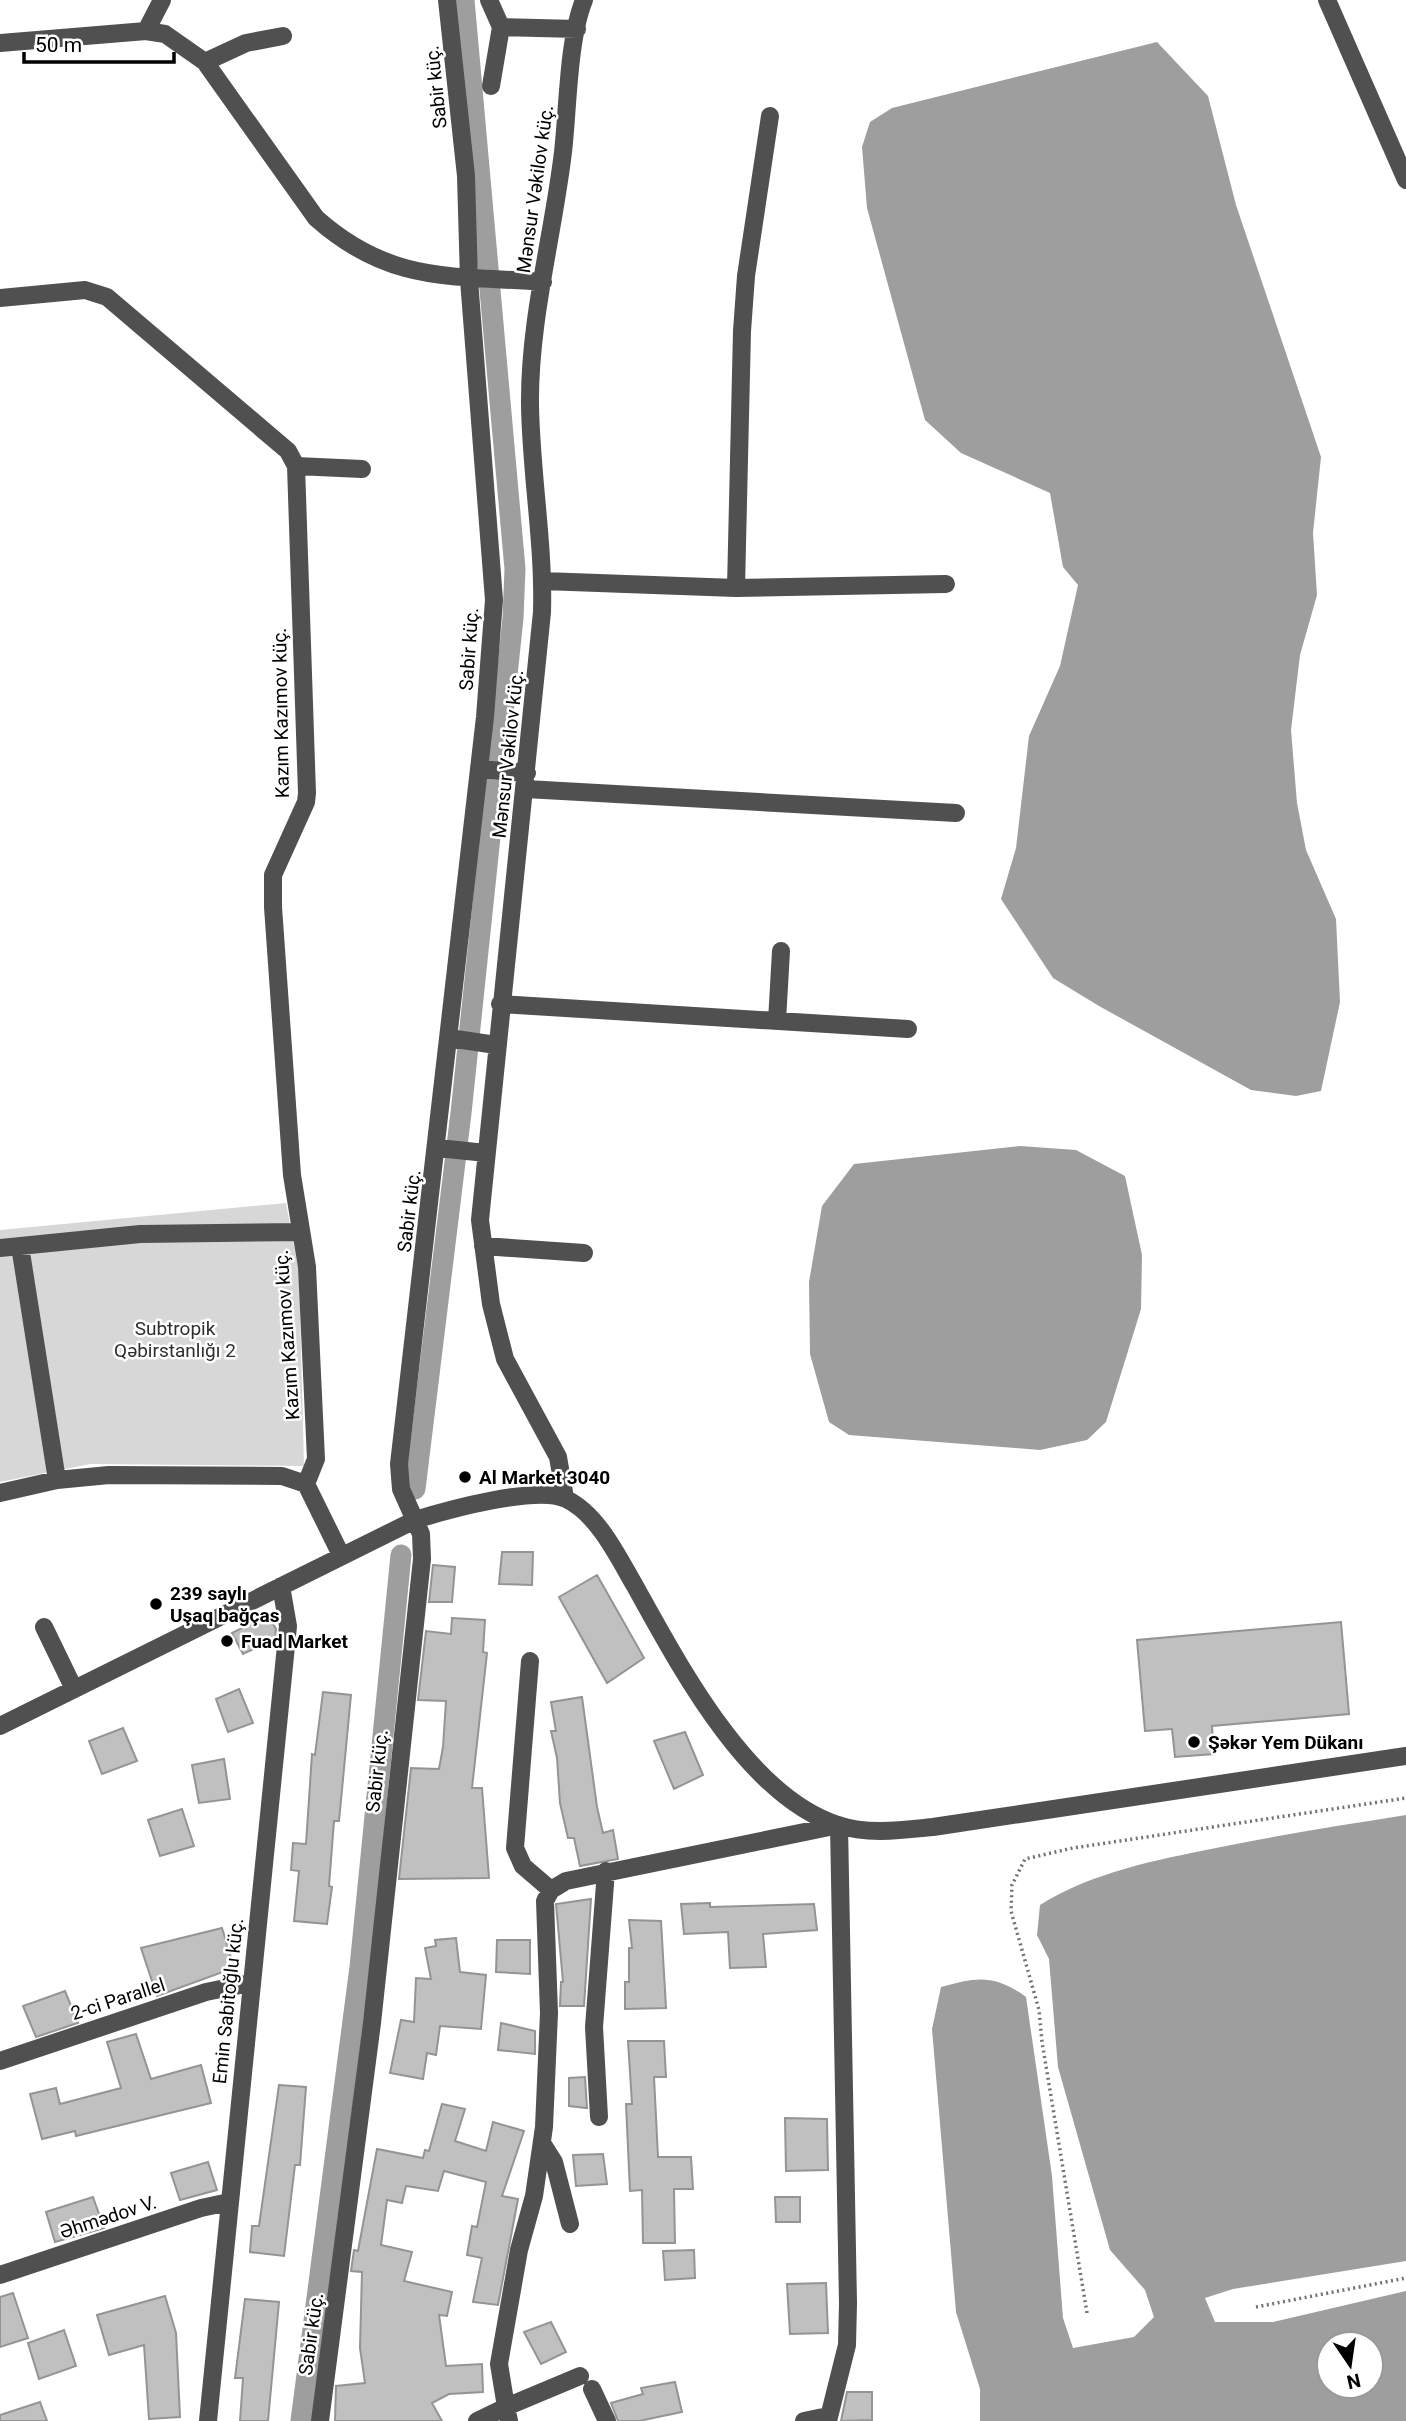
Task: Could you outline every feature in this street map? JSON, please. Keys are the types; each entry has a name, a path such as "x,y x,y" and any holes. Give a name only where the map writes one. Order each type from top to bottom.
{"street":[{"path":"146,31 162,0"},
{"name":"Sabir küç.","path":"320,2421 372,2024 422,1559 423,1544 401,1489 399,1464 438,1148 479,768 494,600 469,280 466,176 447,0"},
{"path":"489,0 501,27 491,86"},
{"name":"Mənsur Vəkilov küç.","path":"565,1499 558,1457 505,1359 491,1304 480,1220 500,1004 527,781 543,581 530,404 543,282 560,179 577,29 584,0"},
{"path":"1327,0 1406,180"},
{"path":"501,27 577,29"},
{"path":"0,44 146,31 164,34 205,62 316,218 338,237 371,256 432,276 543,282"},
{"path":"205,62 246,43 283,36"},
{"path":"736,588 742,331 746,276 770,116"},
{"path":"0,298 85,290 107,297 288,451 296,466 362,469"},
{"name":"Kazım Kazımov küç.","path":"296,466 307,793 306,802 273,875 273,907 292,1175 307,1267 316,1459 306,1484"},
{"path":"543,581 736,588 946,584"},
{"path":"479,768 527,781 956,813"},
{"path":"777,1021 781,951"},
{"path":"500,1004 908,1029"},
{"path":"449,1038 496,1045"},
{"path":"438,1148 486,1153"},
{"path":"0,1248 139,1234 301,1232"},
{"path":"20,1246 57,1480"},
{"path":"483,1246 584,1253"},
{"path":"0,1493 57,1480 109,1475 282,1476 306,1484 341,1555"},
{"path":"0,1726 415,1520 514,1497 565,1499 599,1530 667,1643 741,1752 785,1797 839,1825"},
{"name":"Emin Sabitoğlu küç.","path":"208,2421 288,1626 281,1586"},
{"path":"44,1627 74,1689"},
{"path":"530,1661 514,1848 523,1866 551,1890"},
{"path":"507,2414 499,2364 519,2250 534,2196 542,2143 548,2013 545,1901 551,1890 566,1881 606,1871 839,1825 889,1830 933,1827 1406,1756"},
{"path":"804,2421 828,2418 847,2346 839,1825"},
{"path":"599,2117 594,2027 606,1871"},
{"name":"2-ci Parallel","path":"0,2061 206,1992 250,1983"},
{"path":"542,2143 554,2162 570,2224"},
{"name":"Əhmədov V.","path":"0,2275 201,2208 229,2202"},
{"path":"477,2421 507,2414 586,2383 607,2421"}],"path":[{"path":"1087,2313 1039,2010 1011,1911 1012,1885 1025,1859 1073,1848 1406,1798"},
{"path":"1256,2306 1406,2278"}],"green space":[{"name":"Subtropik Qəbirstanlığı 2","path":"286,1203 299,1272 304,1466 90,1464 0,1482 0,1230"}],"shaded area":[{"path":"1157,42 1208,96 1236,205 1321,457 1313,533 1317,595 1300,655 1291,730 1297,803 1306,850 1336,919 1340,1002 1321,1091 1296,1096 1251,1090 1053,978 1001,899 1016,848 1029,736 1060,666 1078,585 1063,567 1050,493 961,453 925,420 867,208 862,147 870,122 892,108"},
{"path":"1020,1146 1076,1150 1125,1176 1142,1255 1141,1309 1106,1422 1087,1440 1040,1450 849,1435 829,1422 810,1354 809,1282 822,1206 854,1164"},
{"path":"1406,1815 1406,2261 1233,2289 1205,2298 1215,2322 1273,2322 1406,2291 1406,2421 980,2421 980,2389 956,2312 932,2029 941,1987 965,1981 995,1981 1026,1997 1052,2176 1063,2318 1073,2348 1134,2337 1154,2317 1145,2290 1110,2250 1058,2067 1049,1959 1037,1935 1040,1905 1103,1876 1148,1863 1263,1839"}],"building":[{"path":"502,1552 533,1552 532,1585 499,1584"},
{"path":"433,1565 455,1567 452,1602 429,1602"},
{"path":"597,1575 644,1658 607,1683 559,1597"},
{"path":"268,1615 276,1629 275,1639 243,1654 232,1633"},
{"path":"452,1618 485,1620 483,1652 487,1653 472,1788 482,1788 489,1878 399,1879 411,1768 439,1769 443,1747 446,1701 418,1700 426,1631 451,1634"},
{"path":"1341,1622 1349,1714 1212,1726 1214,1754 1175,1757 1172,1729 1145,1731 1137,1640"},
{"path":"239,1689 253,1723 228,1732 216,1699"},
{"path":"323,1692 351,1695 339,1821 334,1821 329,1886 332,1887 327,1924 294,1921 299,1871 291,1870 293,1843 306,1844 312,1754 315,1755"},
{"path":"582,1697 597,1807 603,1833 613,1830 618,1859 580,1866 574,1838 568,1838 560,1803 557,1758 551,1731 556,1731 551,1702"},
{"path":"123,1728 137,1761 102,1774 89,1741"},
{"path":"685,1732 703,1775 674,1789 654,1741"},
{"path":"224,1759 230,1799 199,1803 192,1765"},
{"path":"182,1809 194,1846 160,1856 148,1820"},
{"path":"591,1899 584,2006 560,2006 563,1982 556,1904"},
{"path":"710,1903 710,1907 814,1904 817,1930 763,1934 766,1967 730,1968 728,1932 684,1934 681,1904"},
{"path":"629,1920 661,1921 666,2008 625,2009 625,1982 629,1982 629,1948 632,1948"},
{"path":"222,1928 234,1968 157,1996 141,1948"},
{"path":"456,1938 460,1972 486,1975 481,2029 440,2026 436,2055 427,2053 423,2079 390,2073 401,2020 414,2022 416,1978 431,1979 425,1948 436,1946 435,1940"},
{"path":"497,1940 530,1940 530,1974 496,1972"},
{"path":"65,1991 78,2023 36,2037 23,2006"},
{"path":"501,2023 535,2031 535,2054 498,2050"},
{"path":"136,2034 151,2079 201,2065 211,2103 76,2136 75,2131 42,2139 30,2094 56,2088 60,2104 121,2088 107,2042"},
{"path":"628,2041 664,2041 666,2077 654,2077 658,2157 691,2157 693,2189 674,2189 675,2243 643,2243 642,2190 630,2191 626,2104 632,2104"},
{"path":"585,2077 587,2108 569,2106 569,2078"},
{"path":"279,2085 306,2087 300,2165 295,2165 284,2256 250,2252 252,2226 259,2226"},
{"path":"442,2104 465,2109 455,2141 486,2151 493,2122 524,2131 502,2196 518,2199 498,2305 473,2302 482,2258 467,2255 472,2226 477,2227 486,2182 444,2171 438,2191 406,2186 402,2203 387,2200 381,2245 412,2252 404,2281 452,2292 447,2316 439,2315 446,2366 482,2364 483,2392 449,2394 432,2403 442,2421 335,2421 336,2386 365,2383 360,2348 362,2272 351,2271 354,2250 358,2251 377,2149 423,2158 425,2150 429,2151"},
{"path":"785,2118 827,2119 828,2170 786,2171"},
{"path":"603,2154 607,2184 576,2186 573,2155"},
{"path":"208,2162 217,2190 180,2200 171,2173"},
{"path":"93,2197 104,2228 55,2242 46,2212"},
{"path":"775,2197 800,2197 800,2222 776,2222"},
{"path":"694,2250 695,2278 665,2280 663,2251"},
{"path":"826,2283 828,2333 790,2334 787,2284"},
{"path":"13,2293 28,2338 0,2347 0,2297"},
{"path":"165,2296 176,2333 180,2417 149,2419 144,2345 109,2355 97,2315"},
{"path":"245,2299 279,2302 268,2421 240,2421 243,2378 235,2378"},
{"path":"551,2322 566,2352 541,2364 524,2332"},
{"path":"64,2330 76,2366 39,2379 28,2343"},
{"path":"675,2382 682,2412 639,2421 618,2421 611,2403 643,2394 641,2388"},
{"path":"847,2392 872,2392 872,2420 841,2421"},
{"path":"40,2402 47,2421 0,2421 0,2415"}],"waterway":[{"path":"415,1489 461,1113 513,618 515,569 464,0"},
{"path":"301,2421 360,1967 401,1555"}],"place":[{"name":"Al Market 3040","path":"465,1477"},
{"name":"239 saylı Uşaq bağças","path":"156,1604"},
{"name":"Fuad Market","path":"227,1641"},
{"name":"Şəkər Yem Dükanı","path":"1194,1742"}]}
